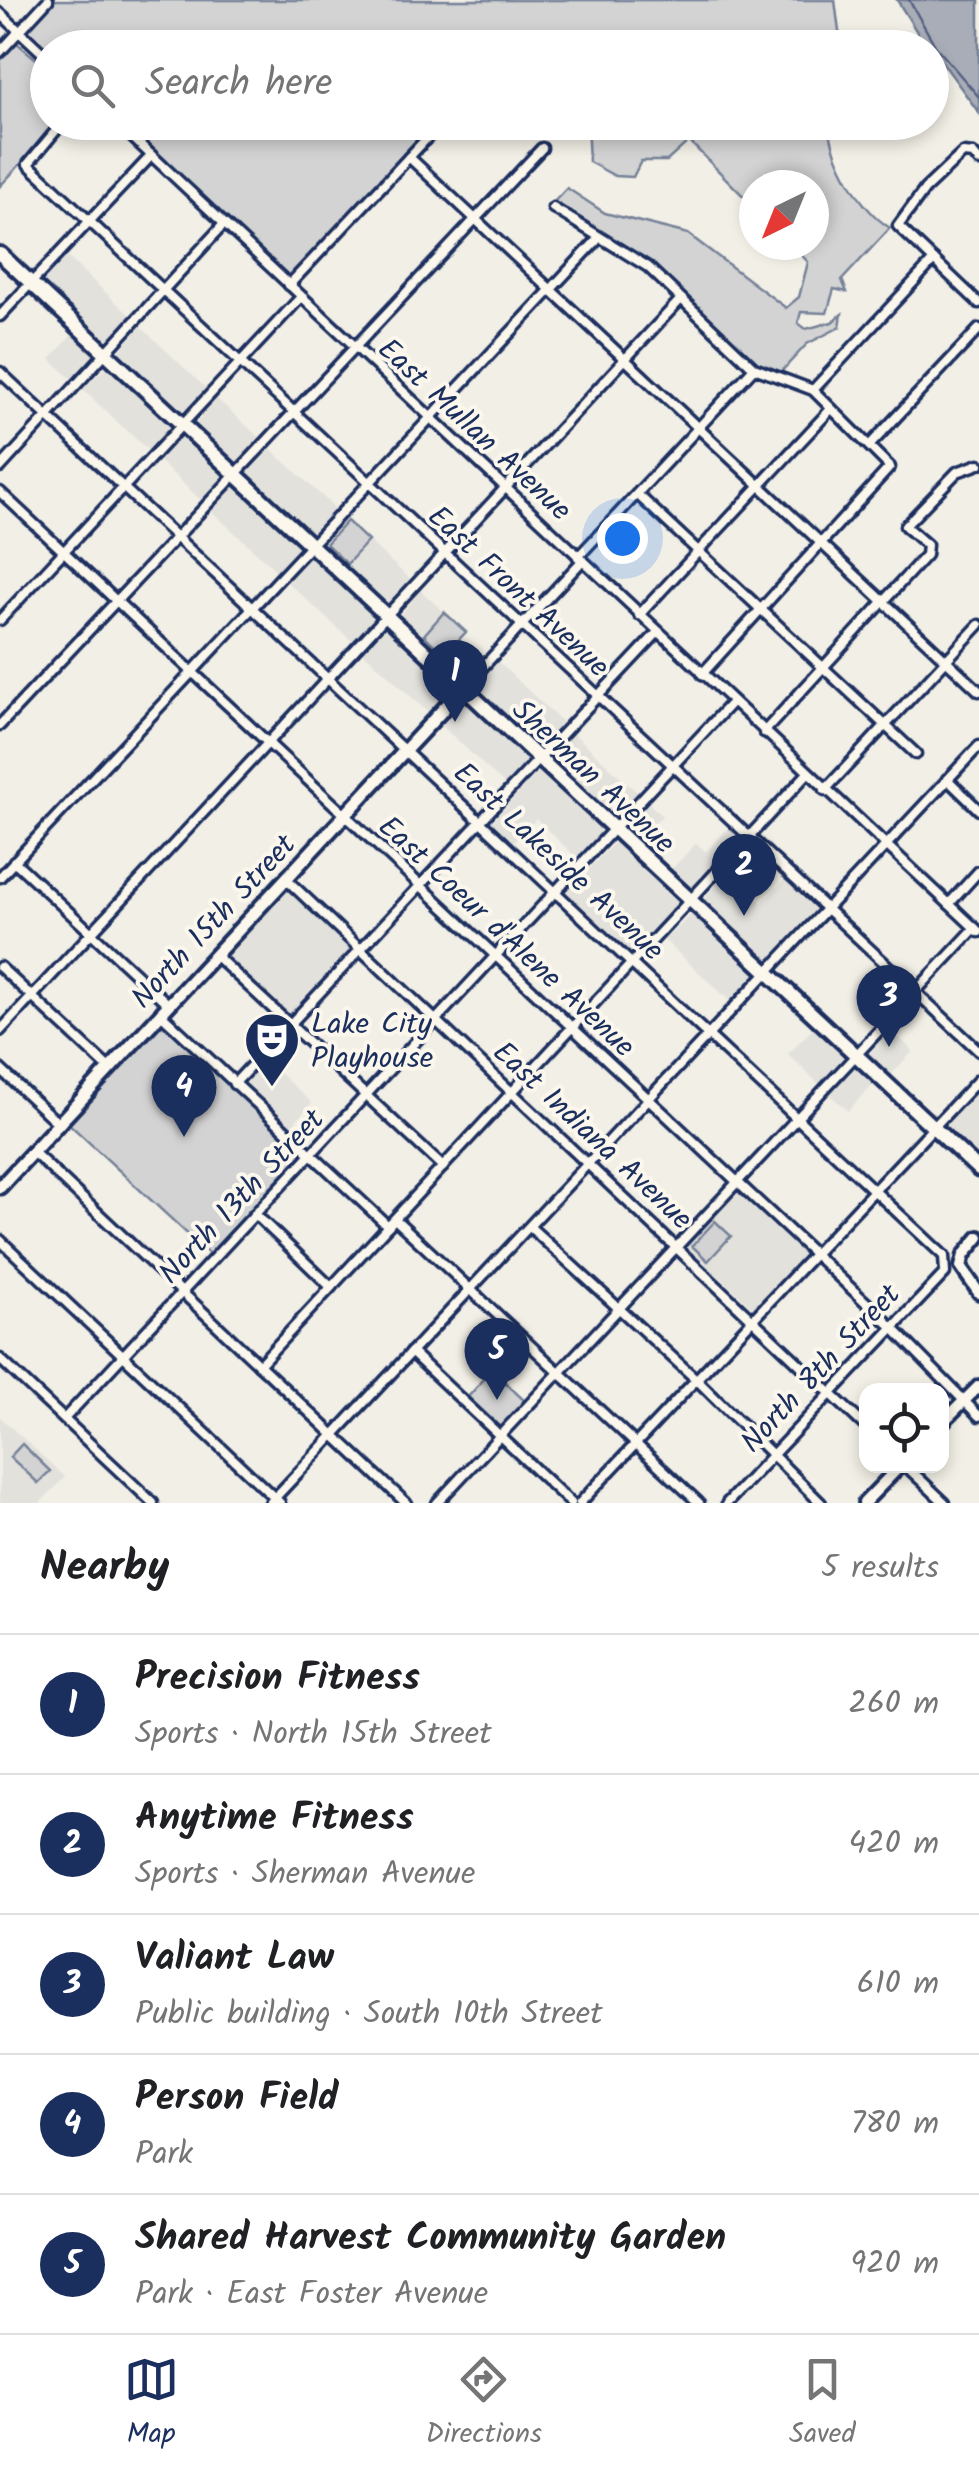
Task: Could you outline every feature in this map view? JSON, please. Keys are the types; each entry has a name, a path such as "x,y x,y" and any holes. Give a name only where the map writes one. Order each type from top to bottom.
{"main road":[{"name":"Sherman Avenue","path":"0,254 979,1170"},
{"name":"North 15th Street","path":"0,1187 463,688"}],"street":[{"path":"0,52 48,0"},
{"path":"0,13 30,41"},
{"name":"East Front Avenue","path":"49,140 28,164 979,1051"},
{"name":"East Mullan Avenue","path":"135,140 977,930"},
{"path":"289,285 425,140"},
{"path":"0,725 542,148"},
{"path":"979,161 969,152 936,177 898,226 979,303"},
{"path":"0,316 151,156"},
{"path":"409,157 979,691"},
{"path":"552,208 648,267 754,368 813,390 890,465 888,472 702,674"},
{"path":"0,468 224,224"},
{"path":"0,877 599,238"},
{"path":"813,390 934,260"},
{"path":"970,294 979,282"},
{"path":"0,620 301,296"},
{"path":"0,1031 681,299"},
{"path":"870,445 979,329"},
{"path":"463,688 754,368"},
{"name":"East Lakeside Avenue","path":"0,372 944,1256 947,1266"},
{"path":"639,615 831,408"},
{"path":"764,732 926,555 926,545 905,526 957,472 977,463"},
{"name":"East Coeur d'Alene Avenue","path":"0,492 815,1254 979,1416"},
{"path":"637,494 916,754"},
{"path":"825,790 979,625"},
{"path":"234,1084 658,632"},
{"name":"North 13th Street","path":"64,1418 732,702"},
{"path":"0,706 9,715"},
{"path":"0,1240 275,1501 979,746"},
{"path":"259,1365 808,774"},
{"path":"947,780 979,810"},
{"path":"14,862 91,932 234,1084 310,1154 470,1288 699,1503"},
{"path":"949,904 979,871"},
{"name":"East Indiana Avenue","path":"286,879 859,1420"},
{"path":"437,1503 977,930"},
{"path":"215,955 443,1166"},
{"path":"0,967 110,1069"},
{"path":"0,1069 58,1124"},
{"path":"580,1503 979,1079"},
{"path":"33,1152 406,1503"},
{"path":"255,1214 331,1287"},
{"path":"530,1226 697,1380 821,1503"},
{"path":"979,1236 964,1254 961,1267 979,1293"},
{"name":"North 8th Street","path":"727,1503 947,1266"},
{"path":"411,1352 572,1503"},
{"path":"0,1359 153,1503"},
{"path":"949,1417 979,1386"},
{"path":"864,1503 896,1473"},
{"path":"911,1473 945,1503"}],"shaded area":[{"path":"53,0 835,0 839,30 30,30 30,33 27,30"},
{"path":"17,43 30,54 30,140 43,140 0,186 0,61"},
{"path":"141,140 420,140 289,278"},
{"path":"588,140 832,140 849,182 868,208 890,228 842,280 847,292 834,289 827,313 801,312 798,323 806,329 832,322 842,314 840,327 807,344 779,374 762,367 652,264 553,203 567,188 605,213 688,234 786,308 799,297 806,260 829,260 829,170 739,170 739,192 689,141 667,161 641,161 633,177 615,176 589,162"},
{"path":"65,255 134,319 111,343 45,286 44,277"},
{"path":"140,326 209,391 188,413 183,415 118,353"},
{"path":"74,333 97,358 75,382 50,359"},
{"path":"108,366 173,426 151,453 82,389"},
{"path":"216,398 262,440 239,464 195,425"},
{"path":"185,437 226,478 204,503 158,460 178,438"},
{"path":"269,447 338,511 317,534 310,534 248,476 249,468"},
{"path":"232,487 238,487 300,545 301,552 280,574 210,510"},
{"path":"345,519 414,583 392,606 324,547 325,540"},
{"path":"347,521 368,541 347,564 326,544"},
{"path":"307,558 313,558 377,616 377,623 356,645 286,581"},
{"path":"420,590 466,632 442,657 399,617"},
{"path":"444,612 466,632 444,655 424,635"},
{"path":"385,629 451,687 431,715 363,652"},
{"path":"496,660 565,725 542,749 476,688"},
{"path":"466,700 529,760 508,788 439,723 459,702"},
{"path":"572,732 641,796 619,820 551,759"},
{"path":"539,771 605,831 581,862 536,819 511,845 489,825"},
{"path":"649,803 662,816 638,841 627,827"},
{"path":"730,826 743,838 697,889 689,889 670,871 696,843 706,852"},
{"path":"615,842 681,904 631,957 564,894"},
{"path":"727,871 762,903 786,878 820,910 771,962 703,901"},
{"path":"286,887 354,950 291,1017 223,952"},
{"path":"692,914 756,975 732,1003 664,940"},
{"path":"161,1022 303,1154 211,1256 67,1122"},
{"path":"814,1027 847,1059 822,1087 788,1054"},
{"path":"890,1029 913,1051 890,1076 869,1055"},
{"path":"265,1060 312,1103 289,1128 246,1084"},
{"path":"855,1068 874,1083 848,1111 829,1094"},
{"path":"979,1087 979,1161 944,1126"},
{"path":"739,1190 808,1255 755,1310 686,1246"},
{"path":"715,1221 731,1236 708,1261 692,1246"},
{"path":"492,1370 527,1403 502,1429 468,1397"},
{"path":"0,1417 65,1477 40,1503 0,1503"},
{"path":"22,1444 50,1471 38,1483 10,1457"}],"water":[{"path":"897,0 979,0 979,113 949,72 949,30 916,30"}],"place":[{"name":"Precision Fitness","path":"455,722"},
{"name":"Anytime Fitness","path":"744,916"},
{"name":"Valiant Law","path":"889,1047"},
{"name":"Lake City Playhouse","path":"272,1089"},
{"name":"Person Field","path":"184,1137"},
{"name":"Shared Harvest Community Garden","path":"497,1400"}]}
